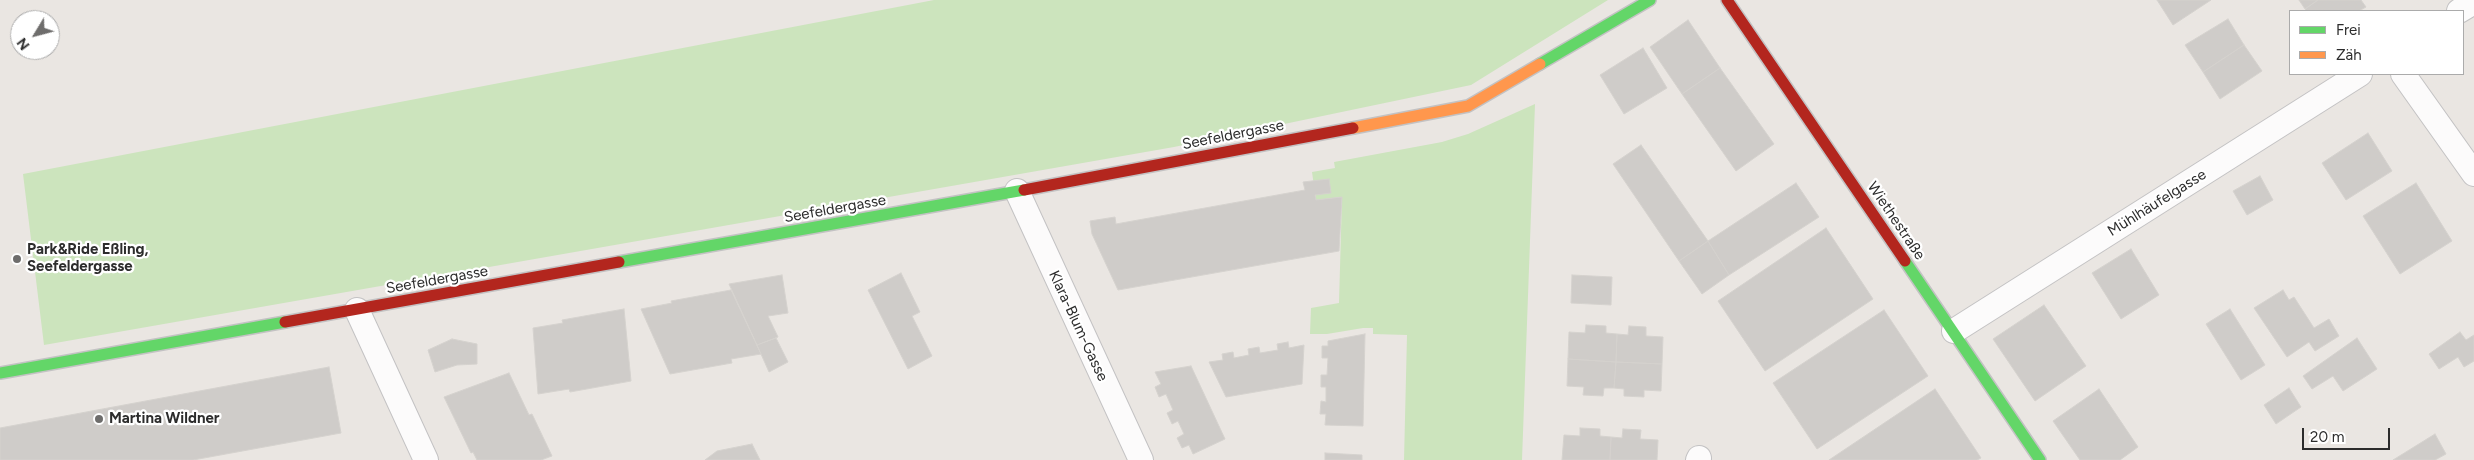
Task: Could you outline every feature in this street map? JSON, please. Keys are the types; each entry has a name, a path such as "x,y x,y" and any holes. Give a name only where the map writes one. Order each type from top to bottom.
{"street":[{"name":"Seefeldergasse","path":"0,373 1017,191 1468,106 1650,0"},
{"name":"Wiethestraße","path":"1727,0 2040,460"},
{"path":"2461,10 2474,2"},
{"name":"Mühlhäufelgasse","path":"1954,331 2358,75"},
{"path":"2404,75 2474,174"},
{"name":"Klara-Blum-Gasse","path":"1017,191 1140,460"},
{"path":"357,310 426,460"}],"green space":[{"path":"934,0 1608,0 1471,85 1174,147 44,345 23,174"},
{"path":"1535,104 1522,460 1404,460 1407,335 1373,334 1373,328 1327,334 1310,334 1311,308 1339,303 1342,197 1316,200 1312,172 1335,168 1334,162 1442,142 1468,134"}],"building":[{"path":"2157,0 2211,0 2173,25"},
{"path":"2299,0 2318,0 2305,9"},
{"path":"2318,0 2361,0 2366,7 2361,10 2305,9"},
{"path":"2228,19 2244,45 2203,72 2185,45"},
{"path":"1688,20 1720,68 1682,94 1650,47"},
{"path":"2244,45 2262,71 2220,99 2203,72"},
{"path":"1643,48 1667,88 1624,114 1600,75"},
{"path":"1720,68 1774,144 1736,171 1682,94"},
{"path":"2368,133 2392,171 2346,200 2322,163"},
{"path":"1641,145 1708,241 1679,261 1613,164"},
{"path":"2260,176 2273,200 2247,215 2233,191"},
{"path":"1329,179 1331,193 1315,195 1316,200 1342,197 1339,251 1118,290 1092,234 1090,221 1115,217 1116,224 1305,190 1303,182"},
{"path":"1796,183 1819,217 1729,275 1708,241"},
{"path":"2416,183 2452,241 2400,274 2363,216"},
{"path":"1826,228 1873,299 1765,371 1718,301"},
{"path":"1708,241 1729,275 1702,294 1679,261"},
{"path":"2131,249 2159,295 2121,319 2092,273"},
{"path":"901,273 920,312 912,316 932,356 908,369 868,290"},
{"path":"782,275 788,313 768,316 778,337 757,345 729,284"},
{"path":"1572,275 1612,277 1611,305 1571,303"},
{"path":"731,290 761,354 731,359 732,363 670,374 641,309 672,303 671,301"},
{"path":"2283,290 2289,300 2294,297 2314,328 2329,319 2339,336 2315,351 2309,342 2287,357 2254,308"},
{"path":"2044,305 2086,366 2035,401 1993,339"},
{"path":"624,309 631,381 570,392 569,389 538,394 533,328 563,323 562,320"},
{"path":"2230,309 2265,365 2241,380 2206,324"},
{"path":"1884,310 1928,376 1817,449 1773,383"},
{"path":"1586,325 1606,326 1606,333 1617,334 1616,362 1568,359 1569,332 1585,333"},
{"path":"1629,326 1646,327 1646,336 1663,337 1662,364 1616,362 1617,334 1628,335"},
{"path":"2460,332 2466,340 2474,335 2474,361 2464,367 2458,357 2439,369 2429,354"},
{"path":"1365,334 1363,426 1325,425 1326,414 1320,414 1321,401 1326,402 1326,387 1321,387 1321,375 1327,375 1328,358 1322,358 1322,346 1328,346 1328,341"},
{"path":"776,338 788,362 769,372 757,345"},
{"path":"2357,338 2377,369 2343,391 2333,376 2312,389 2303,376"},
{"path":"452,339 477,344 477,364 457,365 435,372 428,350"},
{"path":"1288,342 1289,348 1304,345 1302,384 1226,397 1209,362 1223,360 1222,354 1233,352 1234,358 1249,355 1248,349 1259,347 1260,353 1278,350 1277,344"},
{"path":"1568,359 1616,362 1614,388 1604,388 1603,396 1583,395 1584,387 1567,386"},
{"path":"1616,362 1662,364 1661,391 1644,390 1644,397 1624,396 1624,389 1614,388"},
{"path":"1191,366 1225,439 1193,454 1189,445 1182,448 1177,438 1184,434 1178,421 1172,424 1167,413 1173,410 1166,394 1159,397 1155,387 1161,384 1155,372"},
{"path":"329,367 341,433 193,460 0,460 0,428"},
{"path":"509,373 529,415 532,414 552,456 541,460 477,460 473,452 471,453 444,397"},
{"path":"2289,388 2301,407 2276,424 2264,405"},
{"path":"1935,389 1981,458 1977,460 1829,460"},
{"path":"2099,389 2138,447 2120,460 2080,460 2053,421"},
{"path":"1580,428 1600,429 1600,436 1611,437 1610,460 1562,460 1564,435 1580,436"},
{"path":"1623,429 1641,430 1640,439 1658,440 1657,460 1610,460 1611,437 1622,438"},
{"path":"2435,434 2446,454 2435,460 2393,460"},
{"path":"752,444 760,460 705,460 717,451"},
{"path":"1325,453 1362,455 1362,460 1325,460"}],"traffic: fast":[{"path":"1540,64 1650,0"},
{"path":"619,262 1024,190"},
{"path":"1905,261 2040,460"},
{"path":"0,373 285,322"}],"traffic: slow":[{"path":"1353,128 1468,106 1540,64"}],"traffic: jam":[{"path":"1727,0 1905,261"},
{"path":"1024,190 1353,128"},
{"path":"285,322 619,262"}],"place":[{"name":"Park&Ride Eßling, Seefeldergasse","path":"17,259"},
{"name":"Martina Wildner","path":"99,419"}]}
